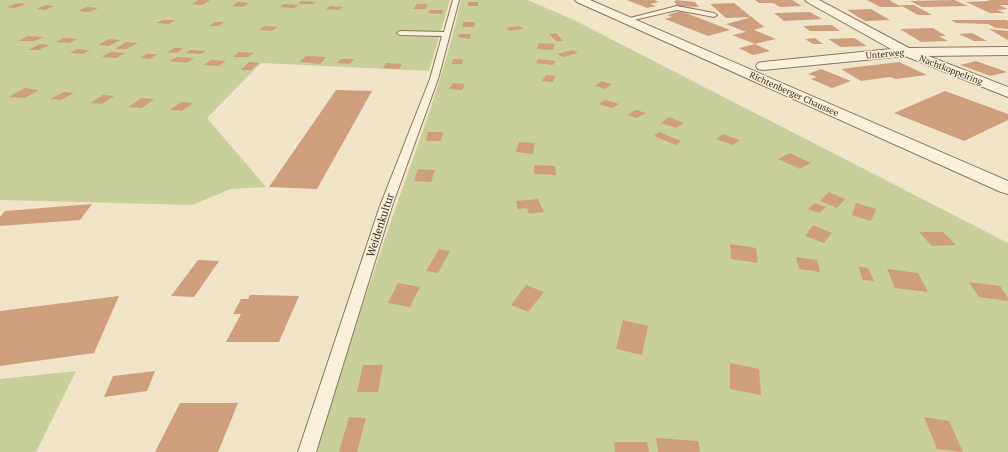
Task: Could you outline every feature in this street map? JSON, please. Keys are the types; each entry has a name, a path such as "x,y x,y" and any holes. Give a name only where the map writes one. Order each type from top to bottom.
{"street":[{"name":"Richtenberger Chaussee","path":"581,0 1008,188"},
{"name":"Nachtkoppelring","path":"811,0 906,52 1008,92"},
{"name":"Unterweg","path":"763,66 906,52 1008,51"}],"lane":[{"name":"Weidenkultur","path":"307,452 386,206 434,80 456,0"},
{"path":"625,20 677,8 714,15"},
{"path":"400,33 447,34"}],"green space":[{"path":"0,0 450,0 429,71 261,63 207,118 266,187 231,189 192,205 0,200"},
{"path":"461,0 528,0 574,20 1008,243 1008,452 317,452 333,396 360,313 428,116 446,59"},
{"path":"76,371 36,452 0,452 0,379"}],"building":[{"path":"199,0 210,0 203,5 192,4"},
{"path":"627,0 654,0 659,2 650,4 656,6 647,8"},
{"path":"675,0 695,2 699,7 677,6 674,1 676,1"},
{"path":"755,0 792,0 802,6 780,7 773,3 759,3"},
{"path":"867,0 889,0 902,7 880,7"},
{"path":"954,0 968,6 922,7 910,1"},
{"path":"988,0 1008,0 1008,5 999,5 1008,9 997,10 1005,13 990,13 966,2 989,1"},
{"path":"301,1 316,2 313,4 298,4"},
{"path":"238,2 249,3 243,7 232,6"},
{"path":"468,2 478,2 478,6 468,6"},
{"path":"18,3 26,4 15,8 7,7"},
{"path":"734,3 752,17 726,18 710,4"},
{"path":"284,4 298,5 294,8 280,7"},
{"path":"417,4 428,4 425,9 413,9"},
{"path":"46,5 54,6 45,10 36,9"},
{"path":"900,5 914,5 932,15 918,15"},
{"path":"330,6 343,7 339,10 326,9"},
{"path":"87,7 98,8 90,12 78,11"},
{"path":"871,9 890,20 865,21 847,10"},
{"path":"430,10 443,10 442,14 428,13"},
{"path":"681,11 730,30 708,36 665,19 672,17 667,15"},
{"path":"810,12 822,19 784,21 774,13"},
{"path":"752,17 764,27 754,30 776,39 755,44 732,35 746,32 726,24"},
{"path":"163,20 175,20 169,24 156,23"},
{"path":"951,20 1006,20 1008,21 1008,29 996,28 988,24 956,23"},
{"path":"215,22 224,22 218,26 209,26"},
{"path":"463,22 475,22 474,27 462,27"},
{"path":"832,25 840,31 810,31 803,26"},
{"path":"264,26 277,27 272,31 259,30"},
{"path":"519,26 523,29 510,31 506,28"},
{"path":"933,28 946,36 939,36 948,41 921,42 900,29"},
{"path":"989,29 1008,31 1008,40"},
{"path":"556,33 563,41 556,41 549,34"},
{"path":"972,33 987,41 974,41 959,34"},
{"path":"459,34 471,34 470,39 458,37"},
{"path":"28,36 44,37 34,41 18,41"},
{"path":"64,38 78,39 69,43 55,42"},
{"path":"815,38 823,44 813,44 805,39"},
{"path":"854,38 867,46 841,47 828,39"},
{"path":"109,39 120,40 109,46 98,45"},
{"path":"126,42 138,43 126,49 115,49"},
{"path":"539,43 554,44 553,50 537,49"},
{"path":"40,44 50,45 38,50 28,50"},
{"path":"755,44 770,51 753,55 739,48"},
{"path":"174,48 183,48 177,53 167,52"},
{"path":"77,49 90,50 83,54 70,53"},
{"path":"191,50 206,51 201,54 185,53"},
{"path":"573,50 578,53 563,57 557,54"},
{"path":"111,52 125,53 116,58 102,57"},
{"path":"239,52 254,53 248,57 233,57"},
{"path":"147,54 157,54 150,59 140,58"},
{"path":"306,56 326,57 320,64 299,62"},
{"path":"177,57 194,58 187,63 169,61"},
{"path":"341,59 354,59 350,64 337,63"},
{"path":"453,59 463,59 462,64 452,64"},
{"path":"538,59 555,61 553,65 536,63"},
{"path":"211,60 226,61 218,66 204,65"},
{"path":"976,61 1007,72 991,76 960,65"},
{"path":"249,62 259,63 251,70 241,70"},
{"path":"899,62 927,75 896,79 890,77 861,81 841,69"},
{"path":"386,63 402,64 399,69 383,68"},
{"path":"821,69 851,81 832,88 811,79 817,77 808,74"},
{"path":"546,75 555,76 553,82 542,81"},
{"path":"601,81 612,84 605,89 595,86"},
{"path":"453,83 465,84 462,90 449,89"},
{"path":"24,88 39,90 25,98 9,97"},
{"path":"336,90 372,91 317,189 269,187"},
{"path":"945,91 1008,114 1008,120 964,141 894,113"},
{"path":"64,92 74,93 61,100 50,99"},
{"path":"103,95 114,96 102,104 90,103"},
{"path":"141,98 154,99 142,108 129,107"},
{"path":"605,100 619,104 612,108 599,104"},
{"path":"181,102 193,103 182,111 170,110"},
{"path":"636,110 646,113 636,118 627,115"},
{"path":"669,117 684,123 676,128 661,123"},
{"path":"428,132 443,132 441,141 426,141"},
{"path":"659,132 681,141 676,145 654,136"},
{"path":"723,134 740,140 733,145 716,139"},
{"path":"519,142 535,143 533,154 516,152"},
{"path":"790,153 811,163 800,169 778,159"},
{"path":"534,165 555,166 556,175 534,174"},
{"path":"418,169 435,170 431,182 414,181"},
{"path":"829,192 845,199 837,208 820,201"},
{"path":"538,199 544,212 529,214 527,208 518,209 516,201"},
{"path":"815,203 826,207 819,213 808,209"},
{"path":"856,203 876,209 871,221 852,215"},
{"path":"92,204 80,220 0,226 0,217 5,211"},
{"path":"813,225 832,233 824,243 805,236"},
{"path":"919,232 943,232 956,245 932,246"},
{"path":"730,244 756,248 758,263 731,259"},
{"path":"439,249 450,251 438,273 426,271"},
{"path":"796,257 817,260 820,272 799,269"},
{"path":"198,260 219,261 194,297 171,296"},
{"path":"858,266 868,268 874,281 863,280"},
{"path":"887,269 918,273 928,292 895,288"},
{"path":"969,282 1000,286 1008,298 1008,301 979,297"},
{"path":"398,283 420,287 410,307 388,303"},
{"path":"526,285 544,292 528,312 511,305"},
{"path":"250,295 299,296 279,342 226,342 241,314 233,314 241,299 248,299"},
{"path":"119,296 94,353 0,366 0,311"},
{"path":"623,320 648,326 642,355 616,349"},
{"path":"730,363 759,369 761,395 730,389"},
{"path":"363,365 383,365 378,392 357,392"},
{"path":"155,371 147,391 104,397 113,376"},
{"path":"180,403 238,403 218,452 155,452"},
{"path":"349,417 366,418 357,452 339,452"},
{"path":"924,417 949,421 963,452 937,449"},
{"path":"656,438 698,441 700,452 658,452"},
{"path":"614,442 647,442 649,452 615,452"}]}
